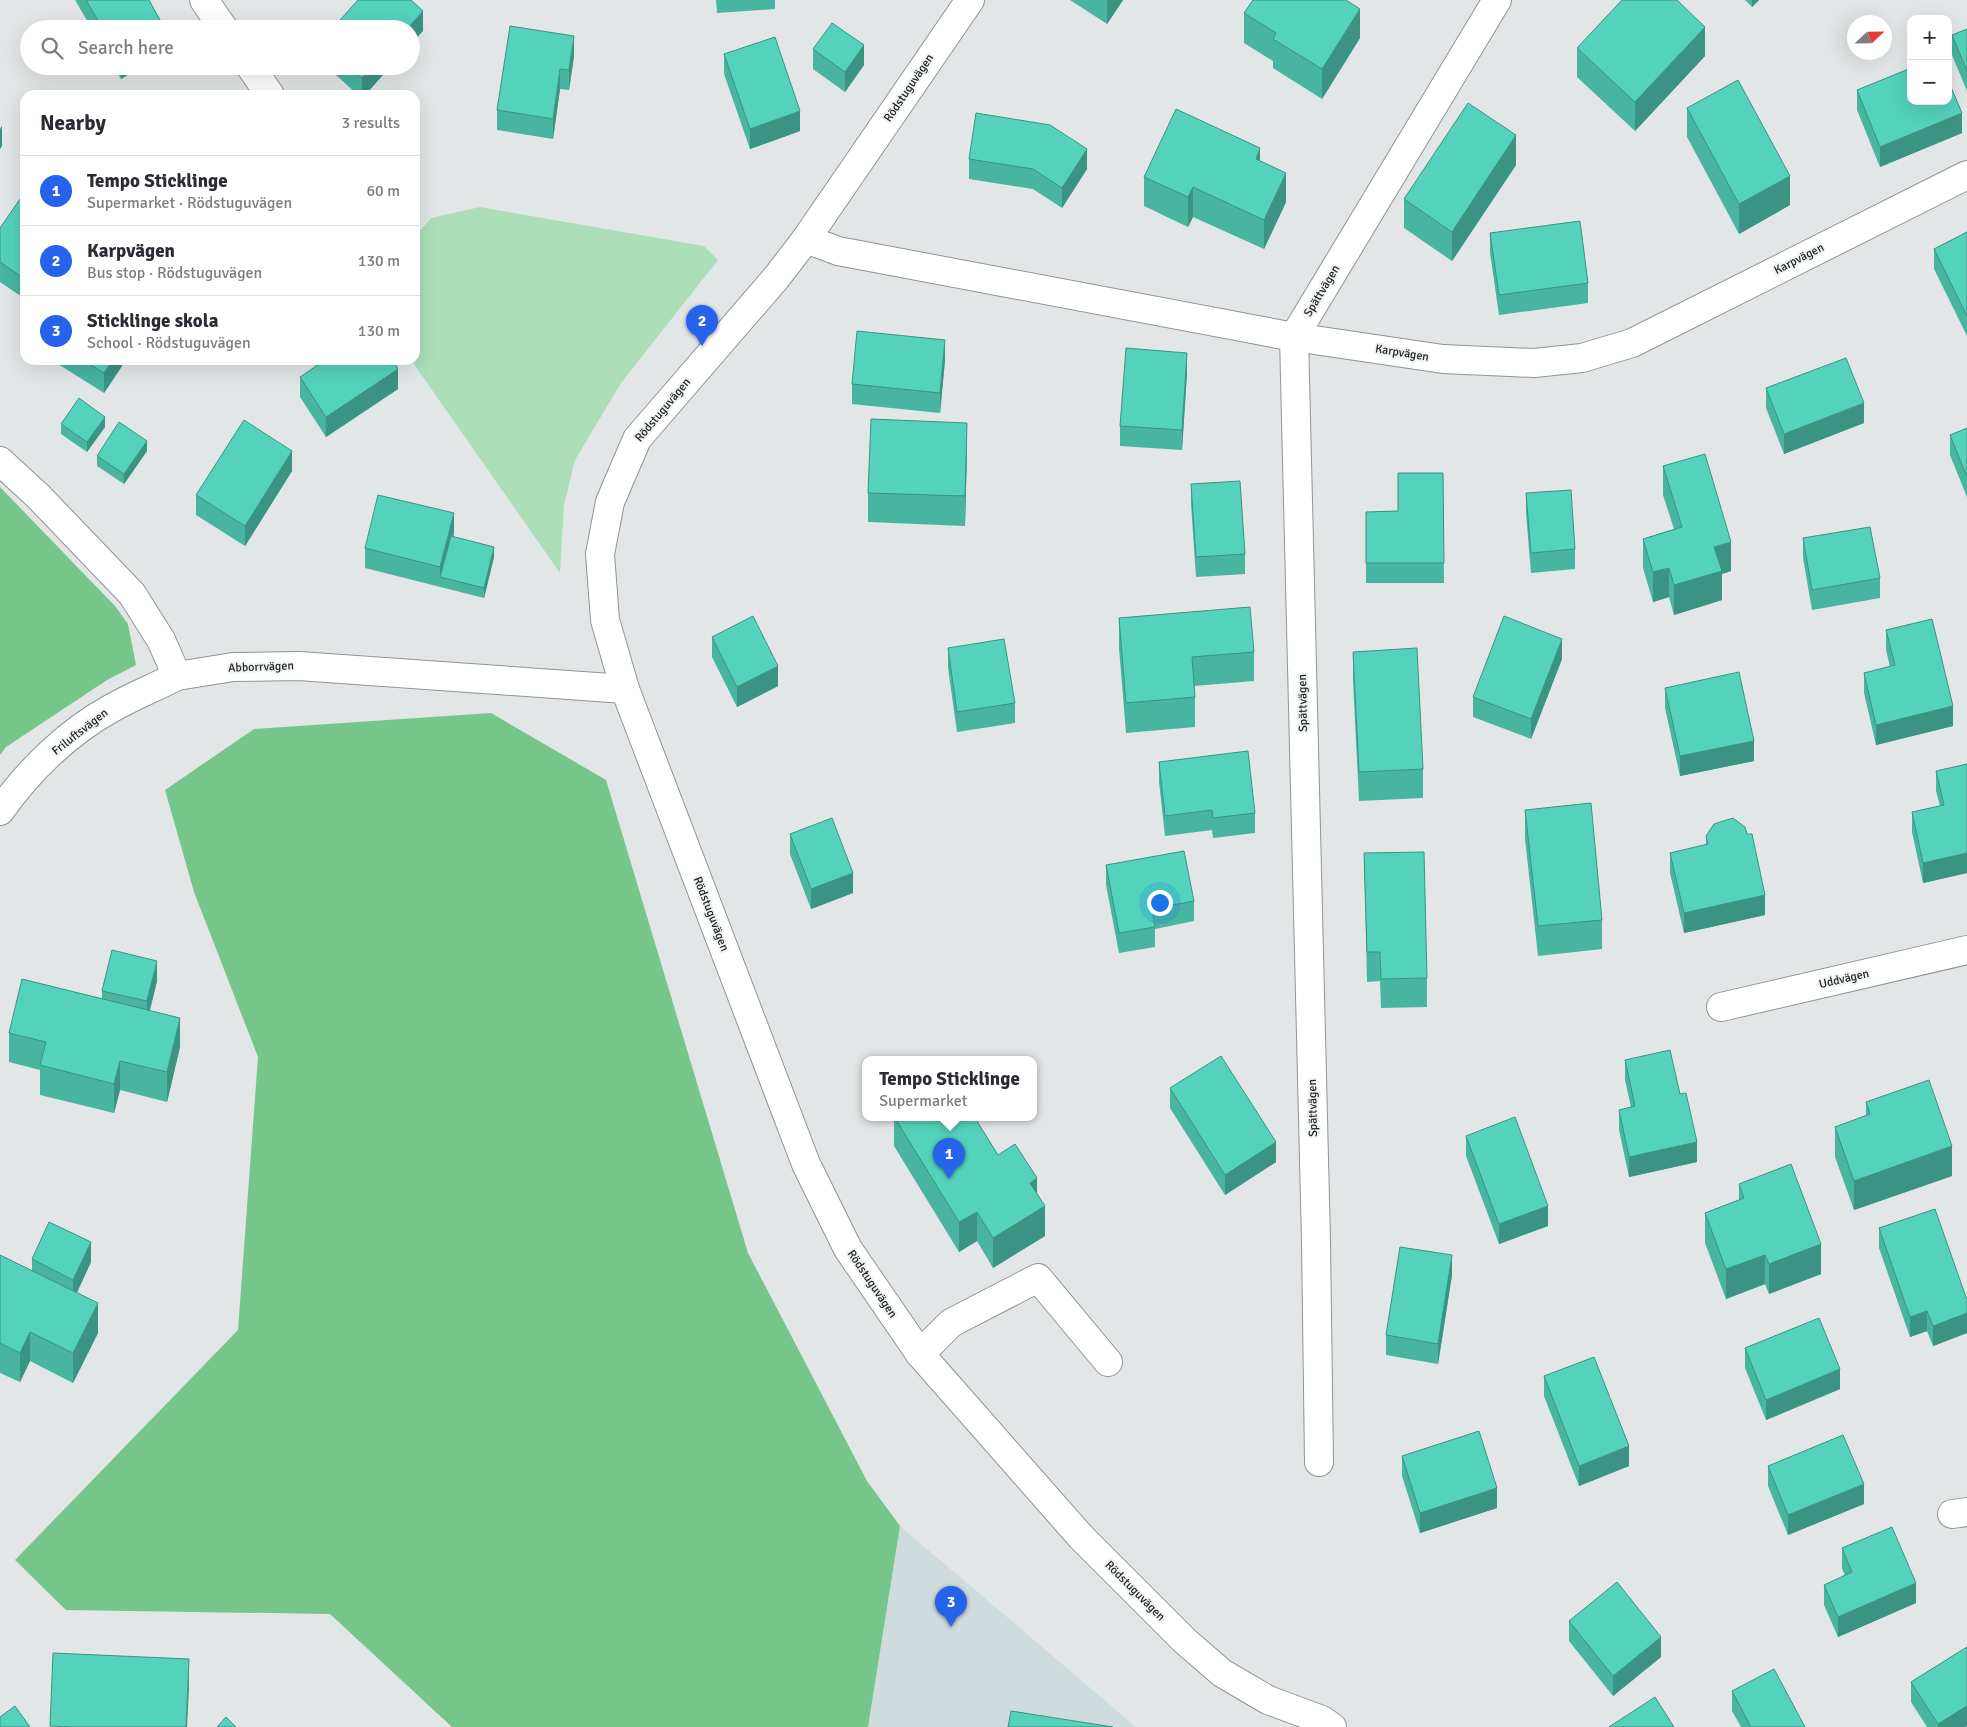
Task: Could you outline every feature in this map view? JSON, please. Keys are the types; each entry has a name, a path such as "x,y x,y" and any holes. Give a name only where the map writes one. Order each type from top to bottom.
{"street":[{"path":"204,0 218,20"},
{"name":"Rödstuguvägen","path":"970,0 806,239 776,278 636,439 610,502 600,554 605,620 625,689 806,1164 848,1249 920,1354 1081,1537 1185,1641 1222,1673 1268,1700 1322,1720 1332,1727"},
{"name":"Spättvägen","path":"1319,1462 1316,1241 1294,337 1497,0"},
{"path":"256,75 267,90"},
{"name":"Karpvägen","path":"806,239 838,250 1294,337 1443,359 1534,363 1582,358 1632,343 1967,176"},
{"path":"0,461 38,496 132,594 161,640 177,676"},
{"name":"Abborrvägen","path":"177,676 233,667 299,666 625,689"},
{"name":"Friluftsvägen","path":"0,811 17,787 65,740 111,708 177,676"},
{"name":"Uddvägen","path":"1721,1007 1967,950"},
{"path":"920,1354 951,1324 1038,1278 1108,1362"}],"shaded area":[{"path":"900,1526 1136,1727 868,1727"}],"green space":[{"path":"480,207 704,246 718,260 621,383 575,460 564,505 560,573 414,365 420,365 420,231 431,218"},
{"path":"0,487 115,606 128,624 136,665 107,680 6,747 0,755"},
{"path":"491,713 606,780 748,1253 867,1481 900,1526 868,1727 452,1727 330,1614 66,1610 15,1560 238,1330 258,1057 194,892 165,790 254,729"}],"building":[{"path":"86,0 149,0 160,20 98,20"},
{"path":"358,0 411,0 423,11 415,20 340,20"},
{"path":"1253,0 1346,0 1360,9 1322,69 1273,39 1276,33 1244,13"},
{"path":"1622,0 1677,0 1705,27 1635,102 1577,48"},
{"path":"832,23 864,45 845,72 813,49"},
{"path":"510,26 574,36 569,70 560,69 553,119 497,110"},
{"path":"1967,29 1967,71 1952,35"},
{"path":"775,37 800,111 750,129 724,54"},
{"path":"1907,70 1907,105 1952,105 1952,89 1962,113 1880,147 1857,90"},
{"path":"1738,80 1790,176 1739,204 1687,108"},
{"path":"1468,103 1516,135 1452,232 1404,199"},
{"path":"1176,109 1260,148 1256,159 1286,173 1264,220 1193,187 1188,197 1144,177"},
{"path":"976,113 1050,125 1087,149 1062,188 1033,169 969,159"},
{"path":"20,199 20,276 0,262 0,228"},
{"path":"1580,221 1588,283 1499,295 1490,233"},
{"path":"1967,232 1967,316 1934,249"},
{"path":"857,331 945,340 940,393 852,384"},
{"path":"1126,348 1187,353 1182,430 1120,426"},
{"path":"1846,358 1864,403 1784,434 1766,388"},
{"path":"91,365 110,365 104,373"},
{"path":"318,365 396,365 398,369 326,417 300,377"},
{"path":"79,398 105,417 87,442 61,424"},
{"path":"871,419 967,423 965,496 868,493"},
{"path":"244,420 292,451 245,526 196,495"},
{"path":"119,422 147,441 124,474 97,456"},
{"path":"1967,428 1967,477 1950,435"},
{"path":"1705,454 1731,542 1714,547 1722,571 1674,585 1669,568 1653,572 1643,539 1682,527 1663,466"},
{"path":"1398,473 1443,473 1444,563 1366,563 1366,512 1398,511"},
{"path":"1240,481 1245,554 1196,557 1191,484"},
{"path":"1571,490 1575,549 1531,553 1526,493"},
{"path":"378,495 454,513 440,567 365,548"},
{"path":"1870,527 1880,578 1812,590 1803,538"},
{"path":"451,536 494,547 484,588 440,577"},
{"path":"1250,607 1254,652 1192,657 1195,697 1126,703 1119,618"},
{"path":"753,616 778,666 737,687 712,637"},
{"path":"1504,616 1562,639 1531,719 1473,697"},
{"path":"1932,619 1953,706 1876,725 1864,673 1895,665 1886,630"},
{"path":"1004,639 1015,703 957,712 948,648"},
{"path":"1417,648 1423,769 1359,772 1353,652"},
{"path":"1739,672 1754,741 1680,756 1665,688"},
{"path":"1248,751 1255,813 1213,818 1212,810 1165,816 1159,762"},
{"path":"1967,764 1967,853 1923,863 1912,812 1944,805 1936,771"},
{"path":"1591,803 1602,920 1538,926 1525,810"},
{"path":"832,818 853,873 811,889 790,834"},
{"path":"1733,818 1745,827 1747,834 1752,834 1765,895 1684,913 1670,853 1708,844 1706,836 1714,824"},
{"path":"1184,851 1194,901 1152,909 1155,927 1119,933 1106,865"},
{"path":"1424,852 1427,978 1381,979 1380,952 1367,952 1364,853"},
{"path":"112,950 157,961 147,1001 102,991"},
{"path":"22,979 180,1018 167,1072 120,1061 114,1084 40,1065 46,1042 9,1033"},
{"path":"1670,1050 1680,1094 1686,1093 1697,1142 1629,1157 1619,1110 1635,1106 1625,1060"},
{"path":"1221,1056 1276,1142 1225,1175 1170,1088"},
{"path":"1929,1080 1952,1146 1854,1181 1835,1127 1870,1114 1866,1102"},
{"path":"1515,1117 1548,1206 1499,1224 1466,1136"},
{"path":"897,1121 977,1121 998,1155 1015,1144 1037,1178 1030,1183 1045,1206 993,1238 977,1212 959,1222"},
{"path":"1791,1164 1821,1244 1769,1264 1765,1255 1726,1269 1705,1213 1744,1198 1739,1184"},
{"path":"1935,1209 1967,1300 1967,1313 1933,1326 1927,1311 1910,1317 1879,1228"},
{"path":"49,1222 91,1242 73,1280 32,1259"},
{"path":"1400,1247 1452,1255 1438,1344 1386,1335"},
{"path":"0,1255 98,1303 73,1353 30,1332 20,1353 0,1343"},
{"path":"1819,1318 1840,1369 1766,1400 1745,1348"},
{"path":"1594,1357 1629,1446 1579,1466 1544,1376"},
{"path":"1479,1431 1497,1488 1420,1513 1402,1456"},
{"path":"1843,1435 1864,1484 1788,1515 1768,1466"},
{"path":"1892,1527 1916,1583 1838,1617 1824,1585 1852,1572 1842,1548"},
{"path":"1617,1582 1661,1637 1613,1676 1569,1621"},
{"path":"1967,1647 1967,1706 1938,1724 1911,1682"},
{"path":"53,1653 189,1659 186,1727 50,1726"},
{"path":"1774,1669 1805,1727 1751,1727 1732,1691"},
{"path":"1655,1697 1674,1727 1609,1727"},
{"path":"15,1706 30,1727 0,1727 0,1717"},
{"path":"1011,1711 1113,1727 1008,1727"},
{"path":"226,1717 236,1727 217,1727"}],"place":[{"name":"Karpvägen","path":"702,346"},
{"name":"Tempo Sticklinge","path":"949,1179"},
{"name":"Sticklinge skola","path":"951,1627"}]}
